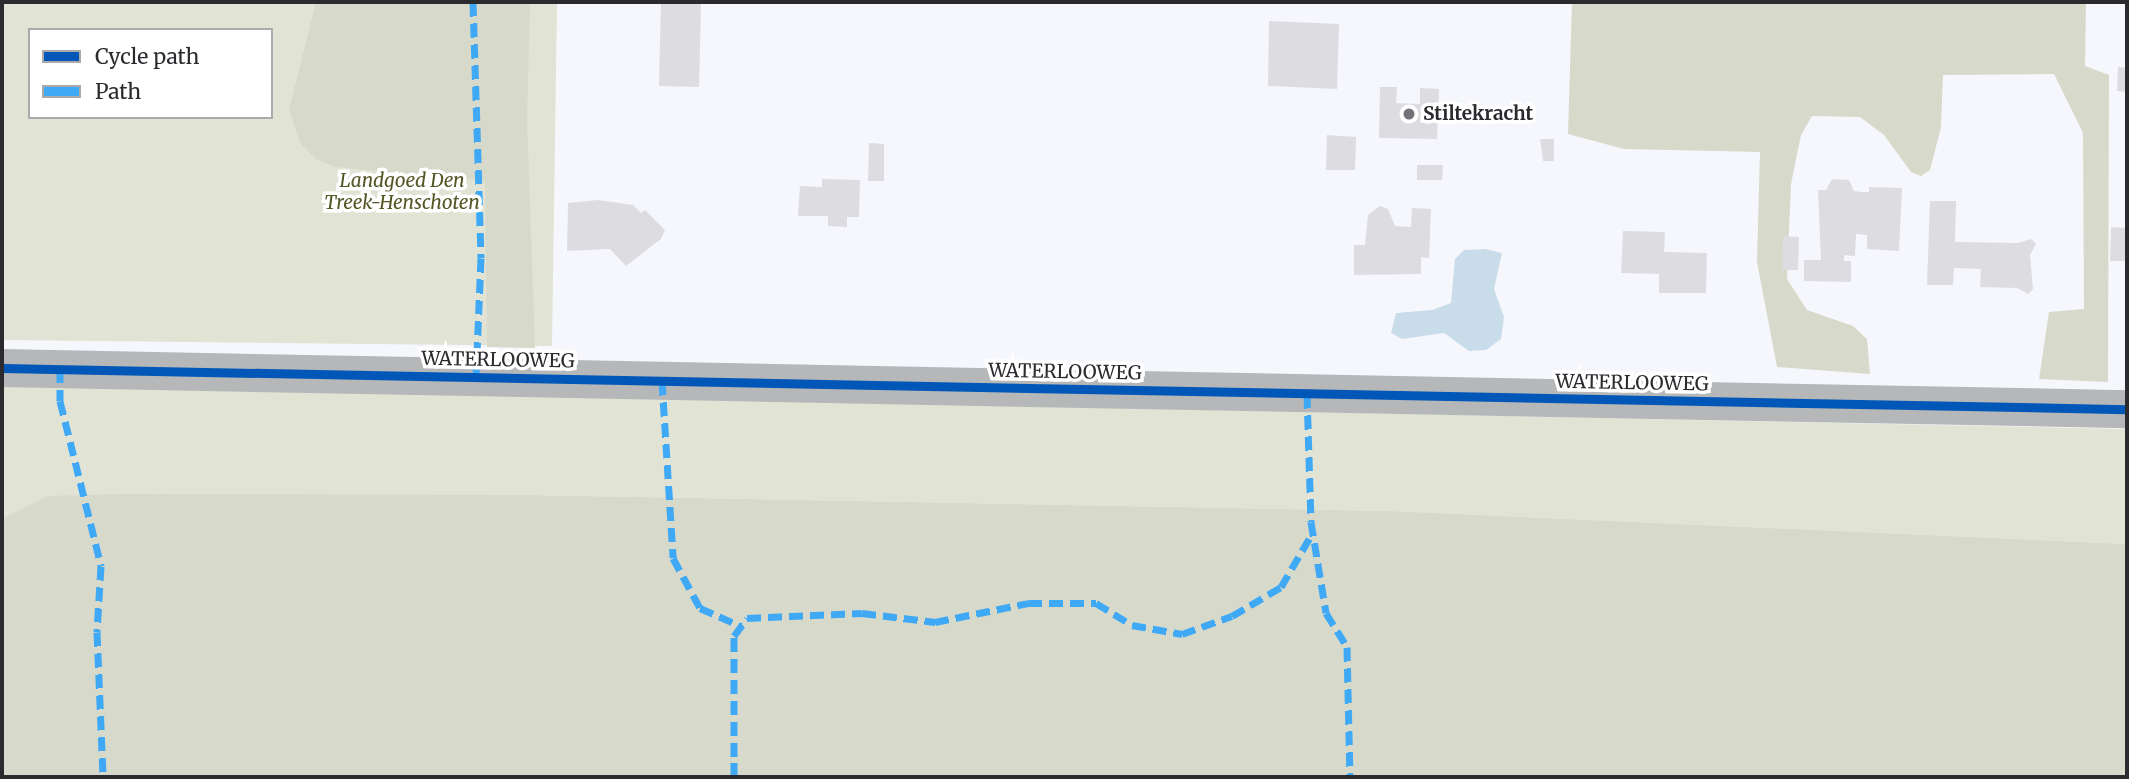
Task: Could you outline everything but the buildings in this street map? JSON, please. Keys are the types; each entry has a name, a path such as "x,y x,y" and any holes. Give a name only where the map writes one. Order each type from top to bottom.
{"street":[{"name":"WATERLOOWEG","path":"2,368 2127,409"}],"green space":[{"name":"Landgoed Den Treek-Henschoten","path":"2,2 557,2 552,346 2,340"},
{"path":"2,385 2127,429 2127,544 1391,511 529,495 97,496 2,777"}],"shaded area":[{"path":"316,2 530,2 527,120 535,348 487,347 485,181 336,167 317,160 301,144 289,110"},
{"path":"1572,2 2086,2 2085,66 2109,75 2108,382 2039,379 2049,312 2084,309 2083,133 2054,74 1943,75 1941,127 1930,170 1921,176 1911,172 1884,135 1860,117 1812,116 1801,135 1791,184 1787,279 1807,310 1853,326 1867,339 1870,374 1777,367 1757,262 1760,152 1624,149 1568,134"},
{"path":"529,495 1391,511 2127,544 2127,777 2,777 2,519 48,496"}],"water":[{"path":"1485,249 1502,253 1494,289 1504,317 1501,339 1486,350 1469,351 1444,333 1402,339 1391,333 1396,313 1432,310 1451,303 1455,259 1464,250"}],"marked path":[{"path":"473,2 481,258 476,377"},
{"path":"60,369 60,401 101,566 97,632 103,777"},
{"path":"662,381 673,558 700,608 741,626"},
{"path":"1307,394 1311,522 1326,613 1347,647 1350,777"},
{"path":"734,777 734,636 747,618 862,613 935,622 1028,603 1096,603 1132,625 1182,634 1232,616 1281,587 1313,532"}],"cycle path":[{"path":"2,368 2127,409"}],"place":[{"name":"Stiltekracht","path":"1409,114"}]}
